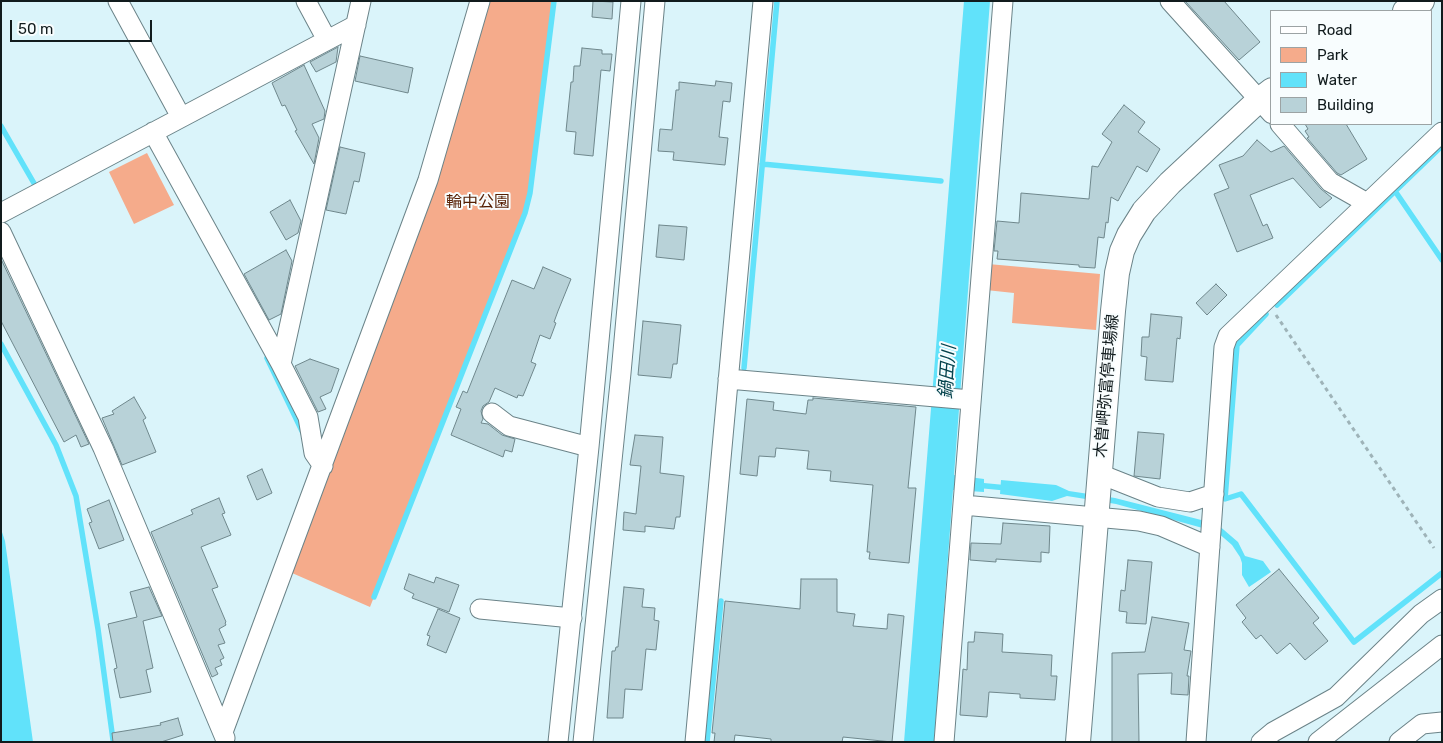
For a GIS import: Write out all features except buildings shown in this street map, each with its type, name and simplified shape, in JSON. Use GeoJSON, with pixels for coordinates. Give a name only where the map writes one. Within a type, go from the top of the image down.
{"type":"FeatureCollection","features":[{"type":"Feature","properties":{"kind":"main road"},"geometry":{"type":"LineString","coordinates":[[1405,10],[1422,1]]}},
{"type":"Feature","properties":{"kind":"main road","name":"木曽岬弥富停車場線"},"geometry":{"type":"LineString","coordinates":[[1078,742],[1117,273],[1122,251],[1129,234],[1144,211],[1170,183],[1268,102]]}},
{"type":"Feature","properties":{"kind":"street"},"geometry":{"type":"LineString","coordinates":[[118,1],[181,117]]}},
{"type":"Feature","properties":{"kind":"street"},"geometry":{"type":"LineString","coordinates":[[306,1],[327,40]]}},
{"type":"Feature","properties":{"kind":"street"},"geometry":{"type":"LineString","coordinates":[[281,364],[361,1]]}},
{"type":"Feature","properties":{"kind":"street"},"geometry":{"type":"LineString","coordinates":[[224,737],[428,180],[480,1]]}},
{"type":"Feature","properties":{"kind":"street"},"geometry":{"type":"LineString","coordinates":[[558,742],[589,447],[631,1]]}},
{"type":"Feature","properties":{"kind":"street"},"geometry":{"type":"LineString","coordinates":[[583,742],[621,373],[655,1]]}},
{"type":"Feature","properties":{"kind":"street"},"geometry":{"type":"LineString","coordinates":[[695,742],[763,1]]}},
{"type":"Feature","properties":{"kind":"street"},"geometry":{"type":"LineString","coordinates":[[944,742],[966,466],[968,400],[1003,1]]}},
{"type":"Feature","properties":{"kind":"street"},"geometry":{"type":"LineString","coordinates":[[1170,1],[1268,102]]}},
{"type":"Feature","properties":{"kind":"street"},"geometry":{"type":"LineString","coordinates":[[1,213],[356,25]]}},
{"type":"Feature","properties":{"kind":"street"},"geometry":{"type":"LineString","coordinates":[[1281,125],[1330,182],[1367,203]]}},
{"type":"Feature","properties":{"kind":"street"},"geometry":{"type":"LineString","coordinates":[[153,132],[281,364],[308,417],[314,453],[323,466]]}},
{"type":"Feature","properties":{"kind":"street"},"geometry":{"type":"LineString","coordinates":[[1196,742],[1224,347],[1228,336],[1442,132]]}},
{"type":"Feature","properties":{"kind":"street"},"geometry":{"type":"LineString","coordinates":[[1,232],[103,448],[224,737]]}},
{"type":"Feature","properties":{"kind":"street"},"geometry":{"type":"LineString","coordinates":[[728,379],[968,400]]}},
{"type":"Feature","properties":{"kind":"street"},"geometry":{"type":"LineString","coordinates":[[492,413],[509,426],[589,447]]}},
{"type":"Feature","properties":{"kind":"street"},"geometry":{"type":"LineString","coordinates":[[963,500],[1158,497],[1190,502],[1214,494]]}},
{"type":"Feature","properties":{"kind":"street"},"geometry":{"type":"LineString","coordinates":[[1098,497],[1139,521],[1210,541]]}},
{"type":"Feature","properties":{"kind":"street"},"geometry":{"type":"LineString","coordinates":[[1261,742],[1273,732],[1336,697],[1421,614],[1442,599]]}},
{"type":"Feature","properties":{"kind":"street"},"geometry":{"type":"LineString","coordinates":[[480,609],[572,618]]}},
{"type":"Feature","properties":{"kind":"street"},"geometry":{"type":"LineString","coordinates":[[1318,742],[1442,645]]}},
{"type":"Feature","properties":{"kind":"street"},"geometry":{"type":"LineString","coordinates":[[1399,742],[1422,724],[1442,722]]}},
{"type":"Feature","properties":{"kind":"path"},"geometry":{"type":"LineString","coordinates":[[1266,300],[1434,548]]}},
{"type":"Feature","properties":{"kind":"green space","name":"輪中公園"},"geometry":{"type":"Polygon","coordinates":[[[489,1],[554,1],[530,193],[525,213],[370,607],[292,573],[435,182],[489,1]]]}},
{"type":"Feature","properties":{"kind":"green space"},"geometry":{"type":"Polygon","coordinates":[[[147,153],[174,205],[134,224],[109,172],[147,153]]]}},
{"type":"Feature","properties":{"kind":"green space"},"geometry":{"type":"Polygon","coordinates":[[[988,264],[1100,274],[1096,330],[1012,323],[1014,293],[986,290],[988,264]]]}},
{"type":"Feature","properties":{"kind":"water","name":"鍋田川"},"geometry":{"type":"Polygon","coordinates":[[[964,1],[990,1],[954,475],[984,479],[984,492],[953,490],[934,742],[904,742],[964,1]]]}},
{"type":"Feature","properties":{"kind":"water"},"geometry":{"type":"Polygon","coordinates":[[[1001,480],[1056,485],[1069,491],[1115,498],[1217,524],[1238,542],[1245,556],[1263,561],[1271,572],[1249,587],[1242,575],[1240,557],[1232,545],[1217,532],[1116,504],[1067,496],[1052,501],[1000,494],[1001,480]]]}},
{"type":"Feature","properties":{"kind":"water"},"geometry":{"type":"Polygon","coordinates":[[[1,529],[5,541],[33,742],[1,742],[1,529]]]}},
{"type":"Feature","properties":{"kind":"waterway"},"geometry":{"type":"LineString","coordinates":[[374,597],[525,213],[530,193],[554,1]]}},
{"type":"Feature","properties":{"kind":"waterway"},"geometry":{"type":"LineString","coordinates":[[744,368],[777,1]]}},
{"type":"Feature","properties":{"kind":"waterway"},"geometry":{"type":"LineString","coordinates":[[1,126],[35,185]]}},
{"type":"Feature","properties":{"kind":"waterway"},"geometry":{"type":"LineString","coordinates":[[1277,305],[1442,146]]}},
{"type":"Feature","properties":{"kind":"waterway"},"geometry":{"type":"LineString","coordinates":[[762,164],[941,181]]}},
{"type":"Feature","properties":{"kind":"waterway"},"geometry":{"type":"LineString","coordinates":[[1395,191],[1442,260]]}},
{"type":"Feature","properties":{"kind":"waterway"},"geometry":{"type":"LineString","coordinates":[[1266,314],[1237,345],[1225,499],[1241,494],[1354,642],[1442,573]]}},
{"type":"Feature","properties":{"kind":"waterway"},"geometry":{"type":"LineString","coordinates":[[1,344],[56,445],[76,496],[98,629],[113,740]]}},
{"type":"Feature","properties":{"kind":"waterway"},"geometry":{"type":"LineString","coordinates":[[267,358],[303,433]]}},
{"type":"Feature","properties":{"kind":"waterway"},"geometry":{"type":"LineString","coordinates":[[976,485],[1007,488]]}},
{"type":"Feature","properties":{"kind":"waterway"},"geometry":{"type":"LineString","coordinates":[[707,742],[721,601]]}}]}
